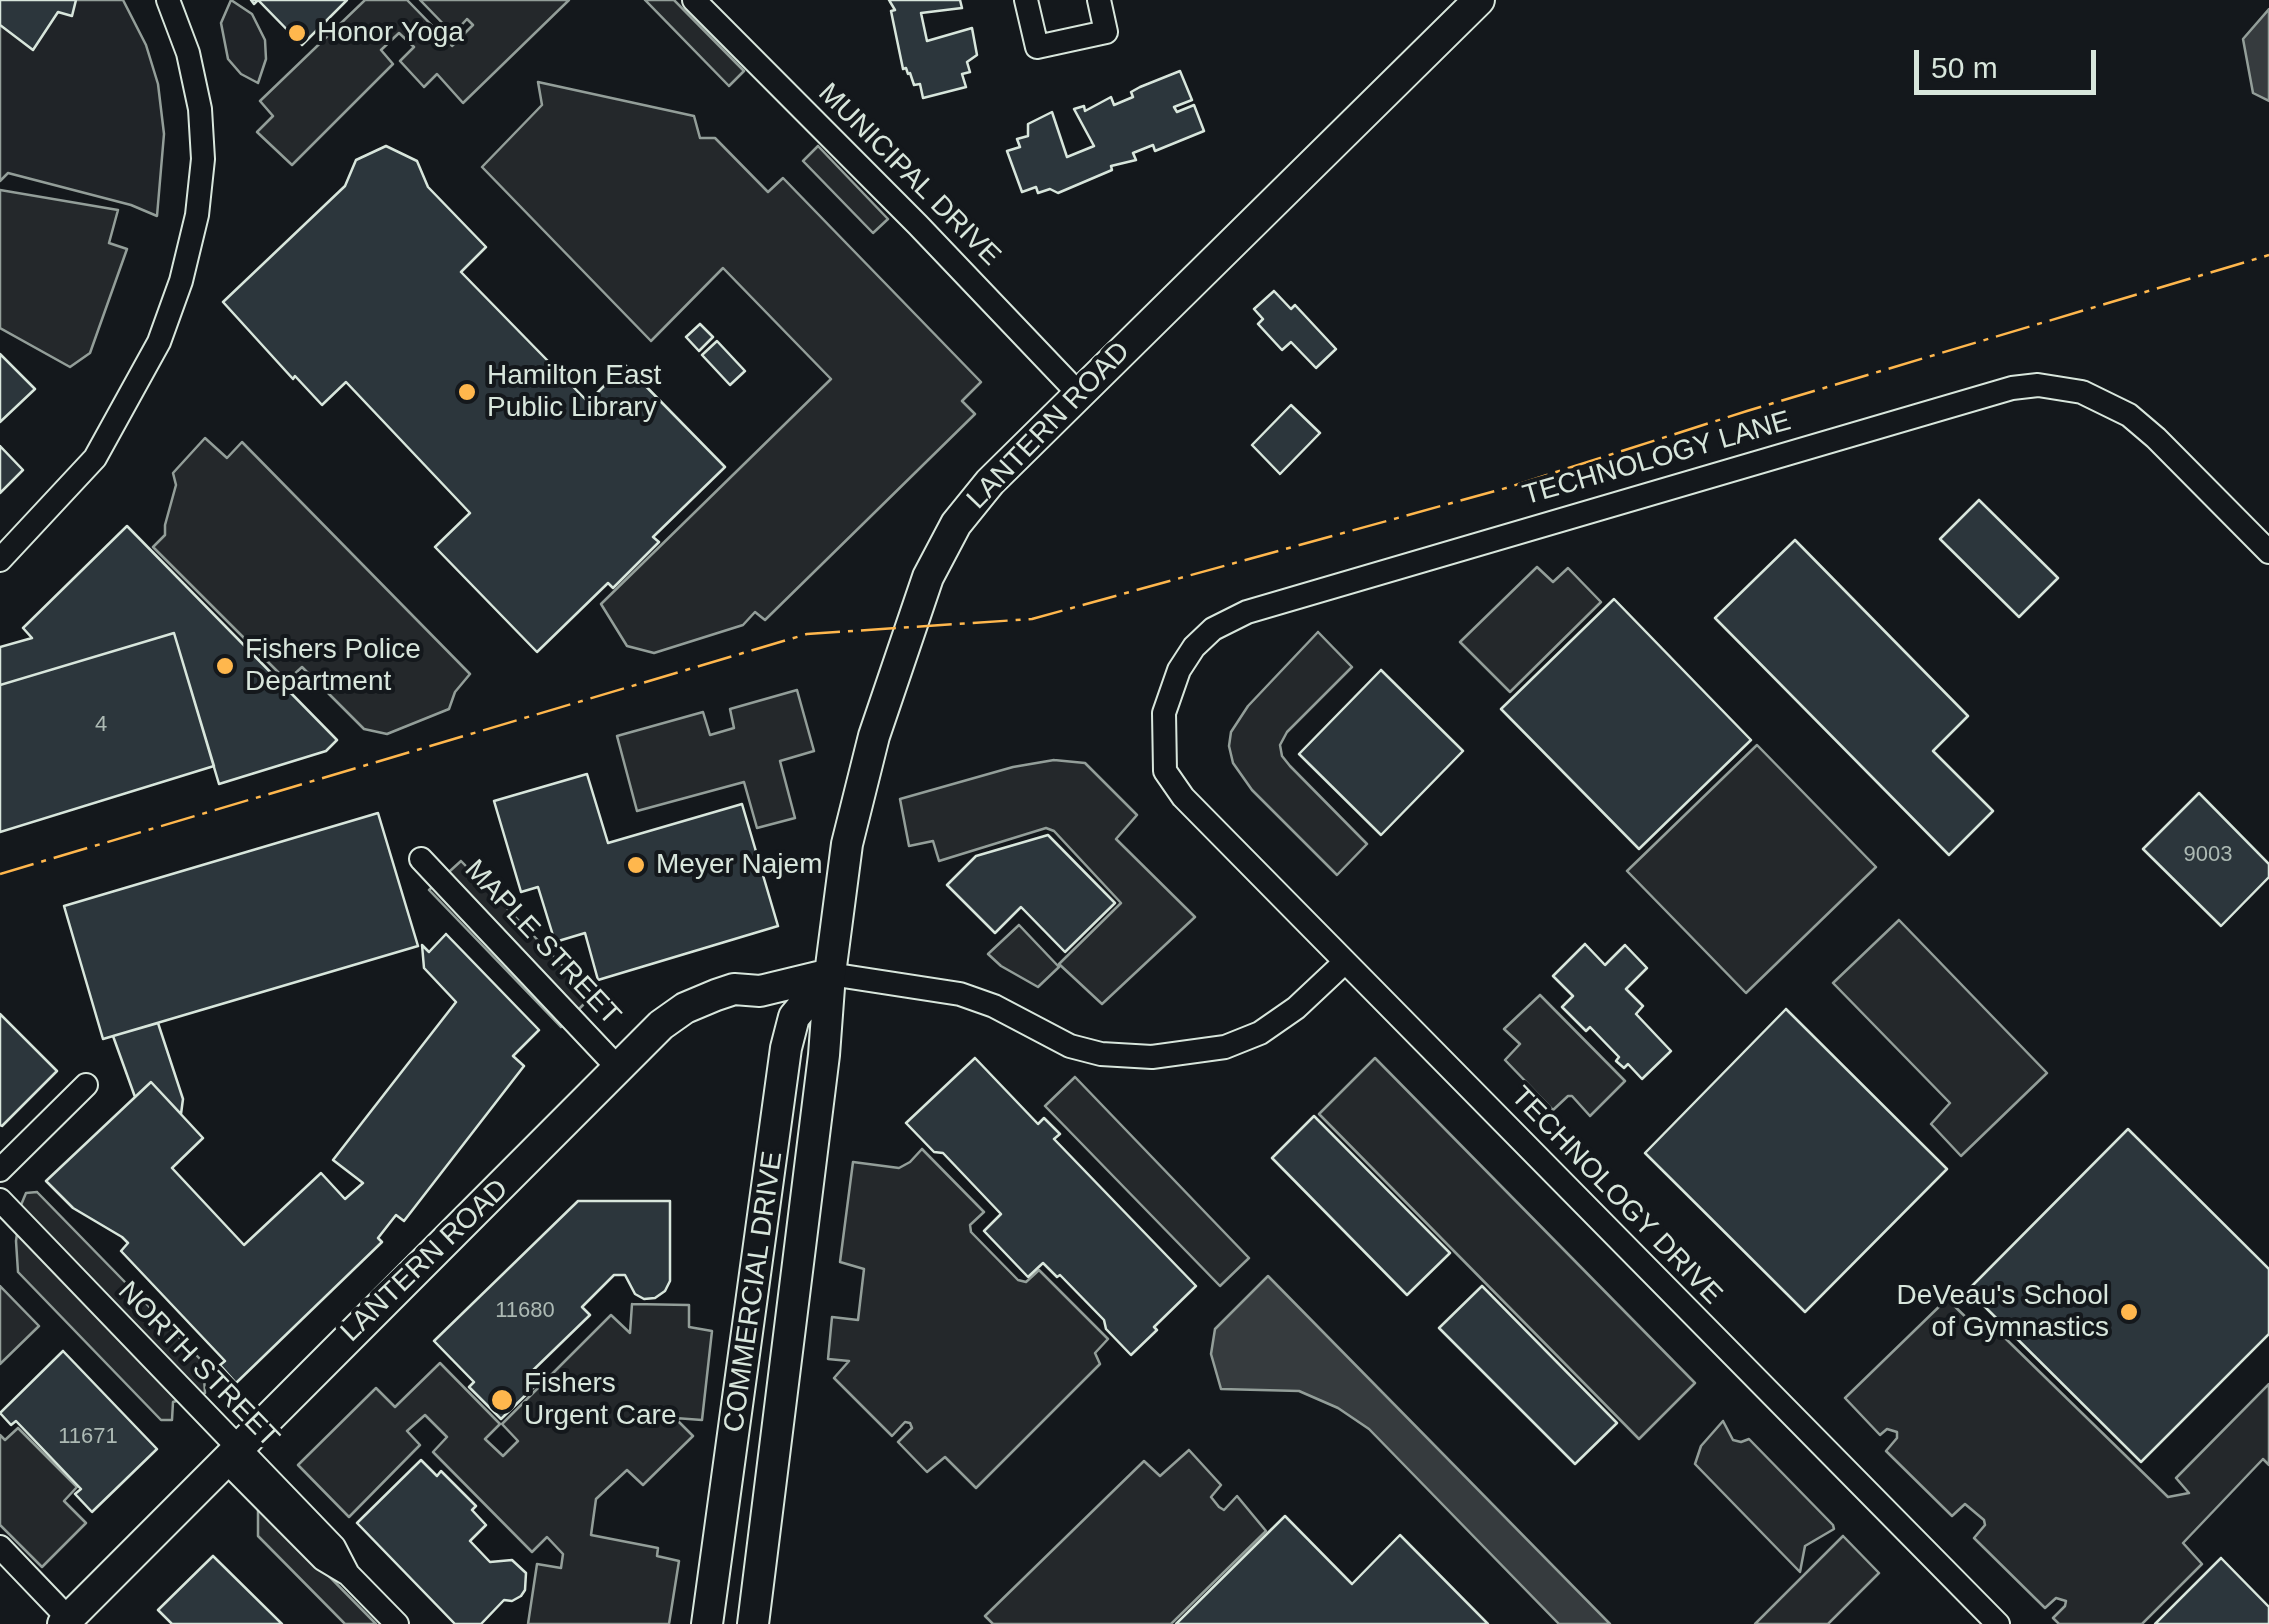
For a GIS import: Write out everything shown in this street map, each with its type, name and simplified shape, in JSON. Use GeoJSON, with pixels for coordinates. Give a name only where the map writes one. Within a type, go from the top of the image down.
{"type":"FeatureCollection","features":[{"type":"Feature","properties":{"kind":"street"},"geometry":{"type":"LineString","coordinates":[[0,560],[95,458],[159,342],[181,281],[197,214],[203,159],[200,110],[188,53],[168,0]]}},
{"type":"Feature","properties":{"kind":"street","name":"MUNICIPAL DRIVE"},"geometry":{"type":"LineString","coordinates":[[694,0],[1079,394]]}},
{"type":"Feature","properties":{"kind":"street"},"geometry":{"type":"LineString","coordinates":[[1026,0],[1037,47],[1106,32],[1099,0]]}},
{"type":"Feature","properties":{"kind":"street","name":"LANTERN ROAD"},"geometry":{"type":"LineString","coordinates":[[824,1055],[830,974],[853,812],[928,577],[956,524],[1079,394],[1479,0]]}},
{"type":"Feature","properties":{"kind":"street","name":"TECHNOLOGY LANE"},"geometry":{"type":"LineString","coordinates":[[1194,808],[1165,771],[1164,713],[1186,658],[1213,628],[1266,606],[2000,390],[2050,386],[2082,392],[2114,406],[2156,438],[2269,552]]}},
{"type":"Feature","properties":{"kind":"street","name":"TECHNOLOGY DRIVE"},"geometry":{"type":"LineString","coordinates":[[1194,808],[1998,1624]]}},
{"type":"Feature","properties":{"kind":"street","name":"MAPLE STREET"},"geometry":{"type":"LineString","coordinates":[[421,859],[619,1069]]}},
{"type":"Feature","properties":{"kind":"street"},"geometry":{"type":"LineString","coordinates":[[830,974],[973,997],[1070,1046],[1101,1054],[1152,1057],[1225,1046],[1260,1033],[1312,994],[1346,962]]}},
{"type":"Feature","properties":{"kind":"street","name":"LANTERN ROAD"},"geometry":{"type":"LineString","coordinates":[[66,1621],[669,1019],[705,998],[734,990],[760,991],[830,974]]}},
{"type":"Feature","properties":{"kind":"street","name":"COMMERCIAL DRIVE"},"geometry":{"type":"LineString","coordinates":[[708,1624],[786,1048],[794,1017],[830,974]]}},
{"type":"Feature","properties":{"kind":"street","name":"COMMERCIAL DRIVE"},"geometry":{"type":"LineString","coordinates":[[753,1624],[824,1055]]}},
{"type":"Feature","properties":{"kind":"street"},"geometry":{"type":"LineString","coordinates":[[0,1170],[86,1086]]}},
{"type":"Feature","properties":{"kind":"street","name":"NORTH STREET"},"geometry":{"type":"LineString","coordinates":[[0,1200],[231,1454],[334,1547],[348,1574],[397,1624]]}},
{"type":"Feature","properties":{"kind":"street"},"geometry":{"type":"LineString","coordinates":[[0,1548],[66,1621]]}},
{"type":"Feature","properties":{"kind":"shaded area"},"geometry":{"type":"Polygon","coordinates":[[[0,0],[123,0],[146,45],[158,84],[164,134],[157,216],[131,205],[8,173],[0,181],[0,0]]]}},
{"type":"Feature","properties":{"kind":"shaded area"},"geometry":{"type":"Polygon","coordinates":[[[231,0],[252,14],[265,40],[266,59],[258,83],[241,74],[228,59],[221,23],[231,0]]]}},
{"type":"Feature","properties":{"kind":"shaded area"},"geometry":{"type":"Polygon","coordinates":[[[365,0],[407,0],[452,46],[473,25],[467,19],[453,34],[420,0],[569,0],[463,103],[437,74],[424,87],[400,61],[414,47],[399,33],[381,50],[393,64],[292,165],[257,132],[273,116],[260,101],[365,0]]]}},
{"type":"Feature","properties":{"kind":"shaded area"},"geometry":{"type":"Polygon","coordinates":[[[645,0],[674,0],[744,71],[729,86],[645,0]]]}},
{"type":"Feature","properties":{"kind":"shaded area"},"geometry":{"type":"Polygon","coordinates":[[[2269,9],[2269,101],[2253,93],[2243,39],[2269,9]]]}},
{"type":"Feature","properties":{"kind":"shaded area"},"geometry":{"type":"Polygon","coordinates":[[[538,82],[694,116],[700,138],[715,138],[768,192],[783,178],[981,382],[962,401],[975,414],[765,620],[755,612],[743,625],[654,653],[627,646],[601,604],[831,379],[723,268],[651,341],[482,167],[542,105],[538,82]]]}},
{"type":"Feature","properties":{"kind":"shaded area"},"geometry":{"type":"Polygon","coordinates":[[[818,146],[888,219],[873,233],[803,161],[818,146]]]}},
{"type":"Feature","properties":{"kind":"shaded area"},"geometry":{"type":"Polygon","coordinates":[[[0,190],[118,210],[109,243],[127,249],[90,353],[70,367],[0,328],[0,190]]]}},
{"type":"Feature","properties":{"kind":"shaded area"},"geometry":{"type":"Polygon","coordinates":[[[205,438],[227,458],[242,442],[470,674],[455,692],[449,709],[387,734],[364,729],[302,667],[287,681],[153,547],[165,535],[176,485],[173,473],[205,438]]]}},
{"type":"Feature","properties":{"kind":"shaded area"},"geometry":{"type":"Polygon","coordinates":[[[1537,567],[1553,582],[1568,568],[1601,602],[1510,692],[1460,642],[1537,567]]]}},
{"type":"Feature","properties":{"kind":"shaded area"},"geometry":{"type":"Polygon","coordinates":[[[1318,632],[1352,667],[1287,732],[1280,745],[1290,766],[1367,844],[1337,875],[1252,790],[1233,763],[1229,746],[1231,732],[1248,706],[1318,632]]]}},
{"type":"Feature","properties":{"kind":"shaded area"},"geometry":{"type":"Polygon","coordinates":[[[797,690],[814,751],[780,761],[795,818],[757,828],[744,782],[637,811],[617,736],[703,712],[710,735],[734,728],[730,709],[797,690]]]}},
{"type":"Feature","properties":{"kind":"shaded area"},"geometry":{"type":"Polygon","coordinates":[[[1757,745],[1876,867],[1746,993],[1627,871],[1757,745]]]}},
{"type":"Feature","properties":{"kind":"shaded area"},"geometry":{"type":"Polygon","coordinates":[[[1054,760],[1085,763],[1137,815],[1116,839],[1195,917],[1102,1004],[1059,964],[1121,903],[1054,831],[1046,828],[939,861],[933,841],[909,846],[900,799],[1013,767],[1054,760]]]}},
{"type":"Feature","properties":{"kind":"shaded area"},"geometry":{"type":"Polygon","coordinates":[[[461,861],[592,996],[561,1027],[429,890],[461,861]]]}},
{"type":"Feature","properties":{"kind":"shaded area"},"geometry":{"type":"Polygon","coordinates":[[[1899,920],[2047,1073],[1961,1156],[1931,1124],[1950,1103],[1833,983],[1899,920]]]}},
{"type":"Feature","properties":{"kind":"shaded area"},"geometry":{"type":"Polygon","coordinates":[[[1019,925],[1059,967],[1038,987],[988,954],[1019,925]]]}},
{"type":"Feature","properties":{"kind":"shaded area"},"geometry":{"type":"Polygon","coordinates":[[[1540,995],[1625,1081],[1590,1116],[1572,1096],[1553,1110],[1505,1060],[1520,1044],[1504,1029],[1540,995]]]}},
{"type":"Feature","properties":{"kind":"shaded area"},"geometry":{"type":"Polygon","coordinates":[[[1375,1058],[1695,1383],[1639,1439],[1319,1114],[1375,1058]]]}},
{"type":"Feature","properties":{"kind":"shaded area"},"geometry":{"type":"Polygon","coordinates":[[[1075,1077],[1249,1258],[1220,1286],[1045,1106],[1075,1077]]]}},
{"type":"Feature","properties":{"kind":"shaded area"},"geometry":{"type":"Polygon","coordinates":[[[922,1149],[984,1212],[970,1225],[971,1232],[1018,1280],[1026,1282],[1039,1270],[1108,1339],[1095,1353],[1100,1364],[976,1488],[945,1457],[927,1472],[898,1442],[912,1428],[910,1423],[905,1422],[892,1436],[834,1378],[849,1361],[828,1359],[832,1317],[858,1320],[864,1269],[840,1262],[853,1162],[899,1168],[922,1149]]]}},
{"type":"Feature","properties":{"kind":"shaded area"},"geometry":{"type":"Polygon","coordinates":[[[37,1192],[203,1362],[205,1393],[173,1402],[172,1420],[161,1420],[18,1272],[16,1241],[21,1205],[26,1193],[37,1192]]]}},
{"type":"Feature","properties":{"kind":"shaded area"},"geometry":{"type":"Polygon","coordinates":[[[1268,1276],[1610,1624],[1559,1624],[1369,1429],[1338,1408],[1299,1391],[1221,1389],[1211,1354],[1215,1329],[1268,1276]]]}},
{"type":"Feature","properties":{"kind":"shaded area"},"geometry":{"type":"Polygon","coordinates":[[[0,1286],[39,1326],[0,1364],[0,1286]]]}},
{"type":"Feature","properties":{"kind":"shaded area"},"geometry":{"type":"Polygon","coordinates":[[[1947,1299],[1974,1325],[2006,1339],[2168,1497],[2189,1493],[2176,1478],[2269,1384],[2269,1465],[2263,1459],[2183,1543],[2202,1564],[2142,1624],[2059,1624],[2053,1618],[2066,1601],[2056,1598],[2045,1608],[1974,1538],[1985,1525],[1984,1520],[1965,1504],[1952,1516],[1886,1451],[1897,1438],[1897,1432],[1887,1429],[1880,1435],[1845,1398],[1947,1299]]]}},
{"type":"Feature","properties":{"kind":"shaded area"},"geometry":{"type":"Polygon","coordinates":[[[632,1304],[689,1305],[689,1327],[712,1331],[702,1420],[675,1418],[693,1436],[643,1485],[627,1470],[596,1499],[591,1535],[658,1548],[657,1556],[679,1561],[669,1624],[528,1624],[537,1564],[561,1568],[563,1554],[547,1537],[532,1552],[433,1452],[447,1437],[425,1415],[407,1431],[420,1445],[349,1517],[298,1465],[376,1388],[395,1407],[440,1363],[500,1424],[485,1439],[503,1456],[518,1441],[502,1424],[611,1315],[630,1333],[632,1304]]]}},
{"type":"Feature","properties":{"kind":"shaded area"},"geometry":{"type":"Polygon","coordinates":[[[1723,1421],[1733,1440],[1749,1439],[1833,1525],[1834,1529],[1805,1546],[1800,1572],[1695,1464],[1701,1446],[1723,1421]]]}},
{"type":"Feature","properties":{"kind":"shaded area"},"geometry":{"type":"Polygon","coordinates":[[[18,1428],[77,1487],[64,1501],[86,1523],[42,1567],[0,1525],[0,1435],[5,1440],[18,1428]]]}},
{"type":"Feature","properties":{"kind":"shaded area"},"geometry":{"type":"Polygon","coordinates":[[[1189,1450],[1221,1485],[1211,1497],[1219,1507],[1224,1510],[1237,1496],[1266,1531],[1171,1624],[993,1624],[985,1616],[1144,1461],[1160,1476],[1189,1450]]]}},
{"type":"Feature","properties":{"kind":"shaded area"},"geometry":{"type":"Polygon","coordinates":[[[258,1504],[376,1624],[345,1624],[258,1536],[258,1504]]]}},
{"type":"Feature","properties":{"kind":"shaded area"},"geometry":{"type":"Polygon","coordinates":[[[1843,1536],[1879,1573],[1828,1624],[1755,1624],[1843,1536]]]}},
{"type":"Feature","properties":{"kind":"building"},"geometry":{"type":"Polygon","coordinates":[[[0,0],[76,0],[72,16],[58,12],[33,50],[0,25],[0,0]]]}},
{"type":"Feature","properties":{"kind":"building"},"geometry":{"type":"Polygon","coordinates":[[[258,0],[347,0],[302,45],[258,0]]]}},
{"type":"Feature","properties":{"kind":"building"},"geometry":{"type":"Polygon","coordinates":[[[889,0],[960,0],[962,8],[921,13],[927,41],[972,28],[977,55],[967,62],[970,72],[962,74],[966,87],[923,98],[920,84],[914,85],[910,73],[903,69],[891,11],[895,10],[889,0]]]}},
{"type":"Feature","properties":{"kind":"building"},"geometry":{"type":"Polygon","coordinates":[[[1180,71],[1192,100],[1174,107],[1177,112],[1194,105],[1204,131],[1155,151],[1153,145],[1133,153],[1136,160],[1111,166],[1112,170],[1058,193],[1050,189],[1038,193],[1036,187],[1022,192],[1007,151],[1020,147],[1017,139],[1028,136],[1028,124],[1052,112],[1067,157],[1094,146],[1074,109],[1084,106],[1085,111],[1111,97],[1114,105],[1133,97],[1131,92],[1140,87],[1180,71]]]}},
{"type":"Feature","properties":{"kind":"building","name":"Hamilton East Public Library"},"geometry":{"type":"Polygon","coordinates":[[[386,146],[417,161],[428,187],[486,247],[461,272],[588,402],[625,365],[725,467],[653,537],[659,542],[613,588],[608,583],[537,652],[435,547],[470,513],[346,382],[322,405],[223,302],[345,186],[356,160],[386,146]]]}},
{"type":"Feature","properties":{"kind":"building"},"geometry":{"type":"Polygon","coordinates":[[[1274,291],[1291,309],[1295,305],[1336,349],[1316,368],[1291,342],[1282,350],[1258,324],[1263,319],[1254,309],[1274,291]]]}},
{"type":"Feature","properties":{"kind":"building"},"geometry":{"type":"Polygon","coordinates":[[[700,324],[713,337],[699,351],[686,337],[700,324]]]}},
{"type":"Feature","properties":{"kind":"building"},"geometry":{"type":"Polygon","coordinates":[[[717,341],[745,371],[730,385],[702,355],[717,341]]]}},
{"type":"Feature","properties":{"kind":"building"},"geometry":{"type":"Polygon","coordinates":[[[0,354],[35,389],[0,422],[0,354]]]}},
{"type":"Feature","properties":{"kind":"building"},"geometry":{"type":"Polygon","coordinates":[[[1291,405],[1320,433],[1280,474],[1252,445],[1291,405]]]}},
{"type":"Feature","properties":{"kind":"building"},"geometry":{"type":"Polygon","coordinates":[[[0,446],[23,470],[0,493],[0,446]]]}},
{"type":"Feature","properties":{"kind":"building"},"geometry":{"type":"Polygon","coordinates":[[[1979,500],[2058,578],[2019,617],[1940,539],[1979,500]]]}},
{"type":"Feature","properties":{"kind":"building","name":"Fishers Police Department"},"geometry":{"type":"Polygon","coordinates":[[[127,526],[337,740],[326,751],[219,784],[174,633],[0,685],[0,647],[32,638],[23,628],[127,526]]]}},
{"type":"Feature","properties":{"kind":"building"},"geometry":{"type":"Polygon","coordinates":[[[1795,540],[1968,716],[1933,751],[1993,811],[1949,855],[1715,618],[1795,540]]]}},
{"type":"Feature","properties":{"kind":"building"},"geometry":{"type":"Polygon","coordinates":[[[1614,599],[1751,740],[1639,849],[1501,709],[1614,599]]]}},
{"type":"Feature","properties":{"kind":"building"},"geometry":{"type":"Polygon","coordinates":[[[174,633],[214,766],[0,832],[0,685],[174,633]]]}},
{"type":"Feature","properties":{"kind":"building"},"geometry":{"type":"Polygon","coordinates":[[[1381,670],[1463,751],[1381,835],[1299,754],[1381,670]]]}},
{"type":"Feature","properties":{"kind":"building","name":"Meyer Najem"},"geometry":{"type":"Polygon","coordinates":[[[587,774],[608,843],[742,804],[778,926],[598,980],[585,933],[555,942],[538,887],[521,892],[494,801],[587,774]]]}},
{"type":"Feature","properties":{"kind":"building"},"geometry":{"type":"Polygon","coordinates":[[[2199,793],[2269,864],[2269,877],[2221,926],[2143,849],[2199,793]]]}},
{"type":"Feature","properties":{"kind":"building"},"geometry":{"type":"Polygon","coordinates":[[[378,813],[418,946],[103,1039],[64,906],[378,813]]]}},
{"type":"Feature","properties":{"kind":"building"},"geometry":{"type":"Polygon","coordinates":[[[1048,835],[1115,903],[1065,952],[1021,907],[995,933],[947,885],[976,856],[1048,835]]]}},
{"type":"Feature","properties":{"kind":"building"},"geometry":{"type":"Polygon","coordinates":[[[446,934],[539,1030],[513,1056],[524,1066],[404,1221],[396,1215],[378,1238],[382,1242],[236,1383],[220,1365],[225,1361],[121,1251],[128,1243],[73,1208],[46,1181],[151,1082],[203,1138],[172,1168],[244,1245],[321,1173],[345,1199],[363,1183],[333,1160],[456,1002],[424,968],[422,945],[429,952],[446,934]]]}},
{"type":"Feature","properties":{"kind":"building"},"geometry":{"type":"Polygon","coordinates":[[[1585,944],[1605,965],[1625,945],[1647,968],[1626,989],[1643,1006],[1636,1014],[1671,1051],[1642,1079],[1628,1064],[1624,1068],[1616,1061],[1619,1057],[1590,1027],[1586,1031],[1562,1007],[1573,996],[1553,976],[1585,944]]]}},
{"type":"Feature","properties":{"kind":"building"},"geometry":{"type":"Polygon","coordinates":[[[1786,1009],[1947,1169],[1805,1312],[1645,1153],[1786,1009]]]}},
{"type":"Feature","properties":{"kind":"building"},"geometry":{"type":"Polygon","coordinates":[[[0,1014],[57,1071],[2,1126],[0,1125],[0,1014]]]}},
{"type":"Feature","properties":{"kind":"building"},"geometry":{"type":"Polygon","coordinates":[[[158,1023],[183,1099],[181,1114],[151,1082],[135,1097],[113,1036],[158,1023]]]}},
{"type":"Feature","properties":{"kind":"building"},"geometry":{"type":"Polygon","coordinates":[[[975,1058],[1038,1124],[1044,1118],[1060,1134],[1054,1139],[1196,1286],[1131,1355],[1106,1329],[1104,1320],[1060,1275],[1057,1277],[1043,1263],[1028,1277],[984,1231],[1001,1214],[943,1153],[934,1152],[906,1123],[975,1058]]]}},
{"type":"Feature","properties":{"kind":"building"},"geometry":{"type":"Polygon","coordinates":[[[1314,1116],[1450,1253],[1407,1295],[1272,1158],[1314,1116]]]}},
{"type":"Feature","properties":{"kind":"building","name":"DeVeau's School of Gymnastics"},"geometry":{"type":"Polygon","coordinates":[[[2128,1129],[2269,1269],[2269,1334],[2141,1462],[1968,1290],[2128,1129]]]}},
{"type":"Feature","properties":{"kind":"building"},"geometry":{"type":"Polygon","coordinates":[[[578,1201],[670,1201],[670,1281],[655,1298],[644,1299],[635,1294],[625,1275],[614,1275],[582,1307],[590,1315],[525,1378],[534,1387],[501,1419],[469,1387],[474,1382],[434,1341],[578,1201]]]}},
{"type":"Feature","properties":{"kind":"building"},"geometry":{"type":"Polygon","coordinates":[[[1482,1286],[1617,1423],[1575,1464],[1439,1328],[1482,1286]]]}},
{"type":"Feature","properties":{"kind":"building"},"geometry":{"type":"Polygon","coordinates":[[[63,1351],[157,1449],[92,1512],[75,1494],[81,1489],[16,1421],[11,1425],[0,1413],[63,1351]]]}},
{"type":"Feature","properties":{"kind":"building"},"geometry":{"type":"Polygon","coordinates":[[[421,1460],[437,1476],[441,1471],[476,1506],[472,1510],[486,1525],[470,1541],[490,1562],[512,1560],[526,1573],[521,1596],[504,1600],[481,1624],[455,1624],[357,1523],[421,1460]]]}},
{"type":"Feature","properties":{"kind":"building"},"geometry":{"type":"Polygon","coordinates":[[[1285,1516],[1352,1584],[1400,1535],[1488,1624],[1176,1624],[1285,1516]]]}},
{"type":"Feature","properties":{"kind":"building"},"geometry":{"type":"Polygon","coordinates":[[[213,1556],[282,1624],[172,1624],[158,1610],[213,1556]]]}},
{"type":"Feature","properties":{"kind":"building"},"geometry":{"type":"Polygon","coordinates":[[[2221,1558],[2269,1607],[2269,1624],[2155,1624],[2221,1558]]]}},
{"type":"Feature","properties":{"kind":"power"},"geometry":{"type":"LineString","coordinates":[[0,874],[807,634],[1032,619],[1506,488],[1747,411],[2269,255]]}},
{"type":"Feature","properties":{"kind":"place","name":"Honor Yoga"},"geometry":{"type":"Point","coordinates":[297,33]}},
{"type":"Feature","properties":{"kind":"place","name":"Hamilton East Public Library"},"geometry":{"type":"Point","coordinates":[467,392]}},
{"type":"Feature","properties":{"kind":"place","name":"Fishers Police Department"},"geometry":{"type":"Point","coordinates":[225,666]}},
{"type":"Feature","properties":{"kind":"place","name":"Meyer Najem"},"geometry":{"type":"Point","coordinates":[636,865]}},
{"type":"Feature","properties":{"kind":"place","name":"DeVeau's School of Gymnastics"},"geometry":{"type":"Point","coordinates":[2129,1312]}},
{"type":"Feature","properties":{"kind":"place","name":"Fishers Urgent Care"},"geometry":{"type":"Point","coordinates":[502,1400]}}]}
